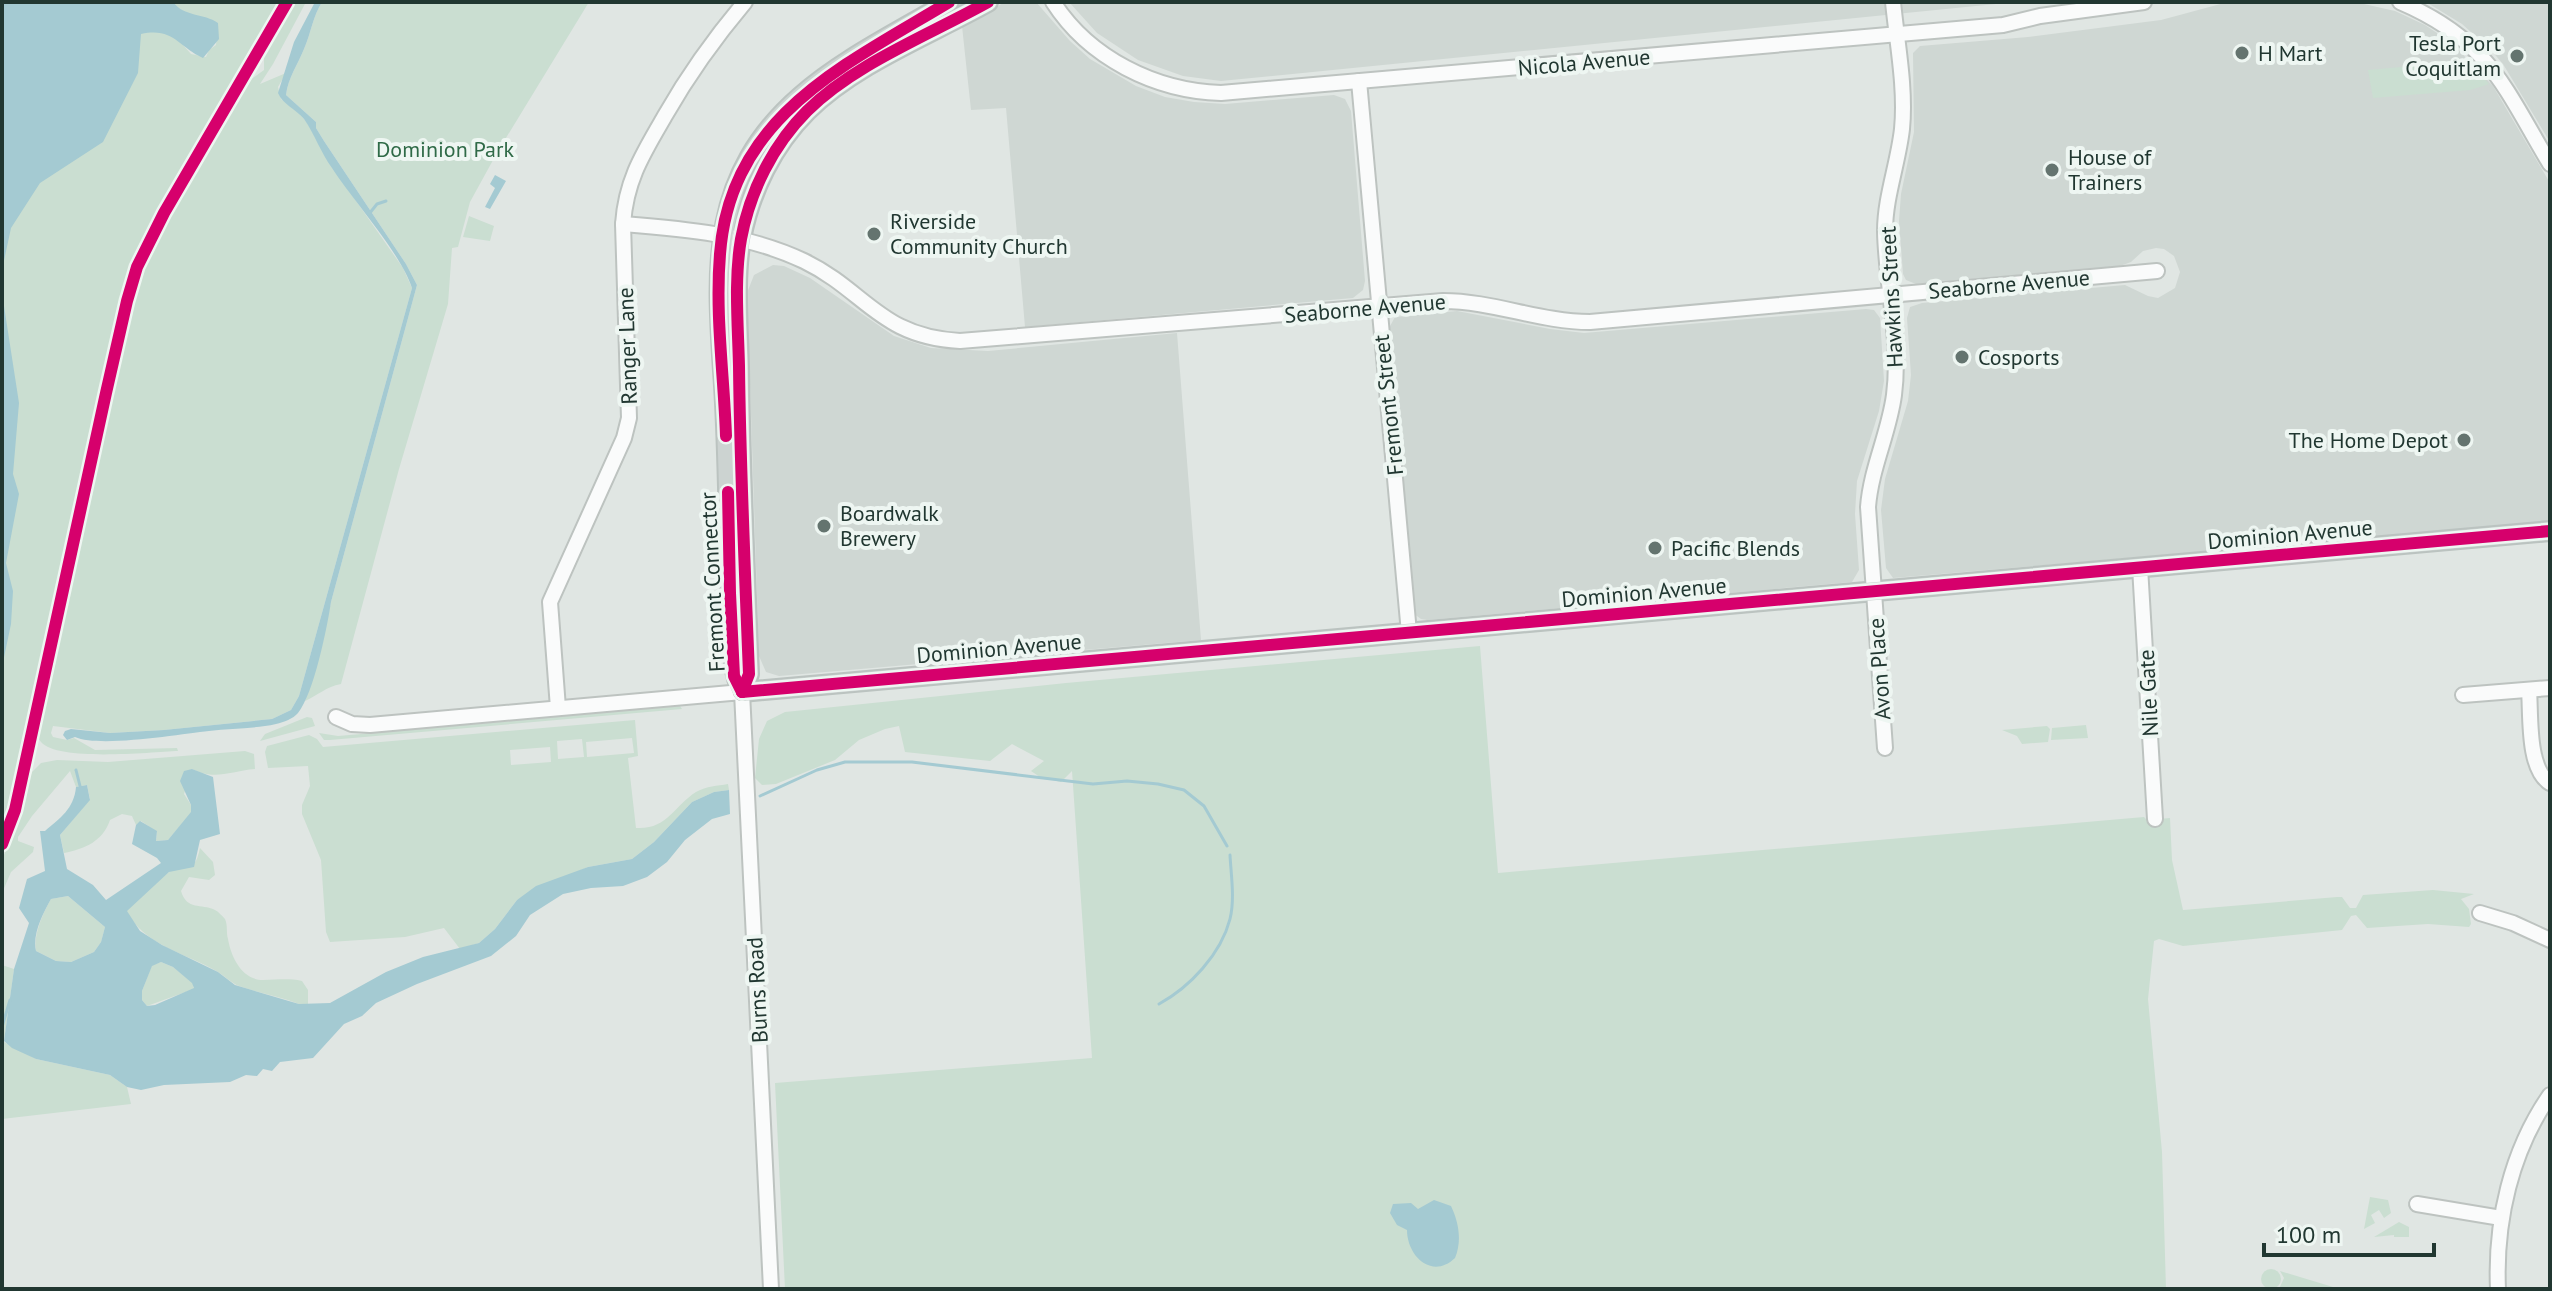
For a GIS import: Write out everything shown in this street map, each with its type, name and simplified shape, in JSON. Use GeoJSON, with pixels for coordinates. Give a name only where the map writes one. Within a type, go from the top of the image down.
{"type":"FeatureCollection","features":[{"type":"Feature","properties":{"kind":"main road","name":"Fremont Connector"},"geometry":{"type":"LineString","coordinates":[[742,692],[734,676],[719,289],[722,235],[731,200],[742,171],[766,133],[787,109],[822,80],[949,2]]}},
{"type":"Feature","properties":{"kind":"main road","name":"Fremont Connector"},"geometry":{"type":"LineString","coordinates":[[742,692],[749,674],[738,266],[750,205],[768,163],[804,114],[826,93],[988,2]]}},
{"type":"Feature","properties":{"kind":"main road","name":"Dominion Avenue"},"geometry":{"type":"LineString","coordinates":[[742,692],[2550,531]]}},
{"type":"Feature","properties":{"kind":"street","name":"Ranger Lane"},"geometry":{"type":"LineString","coordinates":[[558,708],[550,602],[624,438],[629,418],[623,224],[626,196],[636,166],[695,65],[745,2]]}},
{"type":"Feature","properties":{"kind":"street","name":"Nicola Avenue"},"geometry":{"type":"LineString","coordinates":[[1053,2],[1080,34],[1105,54],[1145,77],[1175,87],[1221,93],[2003,25],[2040,16],[2144,2]]}},
{"type":"Feature","properties":{"kind":"street","name":"Hawkins Street"},"geometry":{"type":"LineString","coordinates":[[1874,591],[1869,492],[1894,398],[1897,364],[1885,230],[1902,131],[1903,105],[1893,2]]}},
{"type":"Feature","properties":{"kind":"street"},"geometry":{"type":"LineString","coordinates":[[2400,2],[2447,25],[2484,58],[2504,83],[2550,164]]}},
{"type":"Feature","properties":{"kind":"street","name":"Fremont Street"},"geometry":{"type":"LineString","coordinates":[[1359,81],[1409,633]]}},
{"type":"Feature","properties":{"kind":"street","name":"Seaborne Avenue"},"geometry":{"type":"LineString","coordinates":[[623,224],[722,235],[784,253],[814,267],[878,315],[907,331],[949,341],[1006,339],[1460,301],[1563,321],[1590,322],[2157,271]]}},
{"type":"Feature","properties":{"kind":"street","name":"Nile Gate"},"geometry":{"type":"LineString","coordinates":[[2140,567],[2155,819]]}},
{"type":"Feature","properties":{"kind":"street","name":"Avon Place"},"geometry":{"type":"LineString","coordinates":[[1874,591],[1885,748]]}},
{"type":"Feature","properties":{"kind":"street"},"geometry":{"type":"LineString","coordinates":[[2463,695],[2550,688]]}},
{"type":"Feature","properties":{"kind":"street"},"geometry":{"type":"LineString","coordinates":[[2529,690],[2536,768],[2541,777],[2550,783]]}},
{"type":"Feature","properties":{"kind":"street","name":"Dominion Avenue"},"geometry":{"type":"LineString","coordinates":[[336,717],[352,724],[370,725],[742,692]]}},
{"type":"Feature","properties":{"kind":"street","name":"Burns Road"},"geometry":{"type":"LineString","coordinates":[[742,692],[771,1289]]}},
{"type":"Feature","properties":{"kind":"street"},"geometry":{"type":"LineString","coordinates":[[2480,913],[2513,923],[2550,940]]}},
{"type":"Feature","properties":{"kind":"street"},"geometry":{"type":"LineString","coordinates":[[2498,1289],[2501,1218],[2518,1156],[2550,1095]]}},
{"type":"Feature","properties":{"kind":"street"},"geometry":{"type":"LineString","coordinates":[[2417,1204],[2501,1218]]}},
{"type":"Feature","properties":{"kind":"shaded area"},"geometry":{"type":"Polygon","coordinates":[[[1005,2],[1036,2],[1090,59],[1136,86],[1165,97],[1225,104],[1334,95],[1345,99],[1351,111],[1365,281],[1363,290],[1353,298],[1025,327],[1006,108],[971,110],[962,26],[1005,2]]]}},
{"type":"Feature","properties":{"kind":"shaded area"},"geometry":{"type":"Polygon","coordinates":[[[1069,2],[2016,2],[1221,81],[1183,76],[1138,60],[1097,33],[1069,2]]]}},
{"type":"Feature","properties":{"kind":"shaded area"},"geometry":{"type":"Polygon","coordinates":[[[2228,2],[2355,2],[2395,11],[2425,25],[2452,43],[2493,86],[2550,183],[2550,522],[1893,578],[1886,568],[1881,510],[1885,479],[1908,401],[1911,375],[1907,318],[1910,307],[1922,303],[2125,285],[2158,298],[2175,288],[2180,272],[2174,256],[2156,248],[2143,251],[2131,262],[2120,266],[1916,284],[1906,280],[1899,221],[1901,194],[1914,132],[1913,53],[1920,46],[2028,37],[2161,20],[2228,2]]]}},
{"type":"Feature","properties":{"kind":"shaded area","name":"Tesla Port Coquitlam"},"geometry":{"type":"Polygon","coordinates":[[[2426,2],[2550,2],[2550,142],[2503,64],[2490,49],[2462,24],[2426,2]]]}},
{"type":"Feature","properties":{"kind":"shaded area"},"geometry":{"type":"Polygon","coordinates":[[[773,265],[784,266],[810,278],[894,336],[931,348],[988,351],[1177,333],[1201,640],[779,676],[766,672],[759,656],[747,293],[754,275],[773,265]]]}},
{"type":"Feature","properties":{"kind":"shaded area"},"geometry":{"type":"Polygon","coordinates":[[[1874,310],[1880,318],[1884,381],[1879,411],[1857,481],[1855,514],[1859,570],[1852,582],[1427,620],[1413,613],[1389,328],[1395,317],[1457,311],[1584,333],[1874,310]]]}},
{"type":"Feature","properties":{"kind":"green space"},"geometry":{"type":"Polygon","coordinates":[[[131,2],[282,2],[171,191],[134,270],[120,311],[13,801],[2,832],[2,199],[76,56],[162,21],[191,54],[206,57],[216,45],[218,23],[131,2]]]}},
{"type":"Feature","properties":{"kind":"green space"},"geometry":{"type":"Polygon","coordinates":[[[292,2],[306,2],[260,84],[286,73],[278,87],[281,99],[307,123],[347,188],[403,268],[412,288],[299,696],[291,710],[272,719],[110,733],[53,726],[51,733],[53,737],[74,738],[95,750],[177,748],[178,751],[85,754],[51,748],[39,739],[37,719],[130,302],[159,229],[243,85],[264,70],[264,50],[292,2]]]}},
{"type":"Feature","properties":{"kind":"green space","name":"Dominion Park"},"geometry":{"type":"Polygon","coordinates":[[[322,2],[589,2],[470,202],[458,247],[452,248],[448,304],[399,469],[341,684],[305,701],[417,285],[324,141],[316,122],[286,95],[322,2]]]}},
{"type":"Feature","properties":{"kind":"green space"},"geometry":{"type":"Polygon","coordinates":[[[2468,61],[2489,84],[2470,90],[2373,98],[2368,70],[2468,61]]]}},
{"type":"Feature","properties":{"kind":"green space"},"geometry":{"type":"Polygon","coordinates":[[[469,216],[494,226],[490,241],[463,237],[469,216]]]}},
{"type":"Feature","properties":{"kind":"green space"},"geometry":{"type":"Polygon","coordinates":[[[1480,646],[1498,873],[2144,817],[2147,820],[2170,818],[2172,860],[2183,910],[2337,897],[2342,897],[2350,908],[2356,908],[2363,895],[2433,890],[2474,894],[2461,899],[2469,909],[2471,924],[2469,927],[2428,924],[2367,928],[2356,915],[2351,916],[2342,930],[2183,946],[2159,939],[2154,941],[2148,999],[2162,1152],[2166,1289],[785,1289],[775,1083],[1092,1058],[1072,771],[1061,782],[1040,777],[1031,771],[1044,761],[1012,744],[990,761],[905,752],[899,726],[859,740],[835,760],[776,784],[762,785],[755,778],[759,739],[767,721],[785,712],[1480,646]]]}},
{"type":"Feature","properties":{"kind":"green space"},"geometry":{"type":"Polygon","coordinates":[[[680,706],[682,709],[330,740],[324,740],[319,733],[338,736],[680,706]]]}},
{"type":"Feature","properties":{"kind":"green space"},"geometry":{"type":"Polygon","coordinates":[[[307,717],[312,718],[315,726],[260,741],[265,734],[307,717]]]}},
{"type":"Feature","properties":{"kind":"green space"},"geometry":{"type":"Polygon","coordinates":[[[635,720],[638,756],[628,758],[636,828],[647,828],[663,821],[700,790],[728,784],[729,790],[714,792],[692,802],[654,842],[632,859],[588,867],[517,900],[495,929],[479,943],[460,949],[444,928],[405,937],[330,942],[326,932],[321,860],[302,814],[302,805],[310,786],[308,766],[268,768],[265,752],[267,746],[309,735],[323,747],[635,720]],[[632,738],[586,742],[587,757],[634,753],[632,738]],[[582,739],[557,741],[558,759],[584,757],[582,739]],[[550,747],[510,750],[511,765],[551,762],[550,747]]]}},
{"type":"Feature","properties":{"kind":"green space"},"geometry":{"type":"Polygon","coordinates":[[[2086,725],[2088,738],[2051,740],[2052,728],[2086,725]]]}},
{"type":"Feature","properties":{"kind":"green space"},"geometry":{"type":"Polygon","coordinates":[[[2047,726],[2050,729],[2048,742],[2022,744],[2017,736],[2002,730],[2047,726]]]}},
{"type":"Feature","properties":{"kind":"green space"},"geometry":{"type":"Polygon","coordinates":[[[245,751],[254,754],[255,769],[215,775],[192,769],[184,794],[191,805],[191,813],[168,840],[156,841],[157,832],[141,821],[136,825],[132,816],[122,814],[110,820],[103,833],[92,843],[64,853],[60,835],[90,799],[87,785],[76,787],[70,771],[18,837],[18,841],[34,847],[33,852],[11,872],[2,893],[2,860],[19,817],[28,780],[41,763],[57,760],[108,762],[245,751]]]}},
{"type":"Feature","properties":{"kind":"green space"},"geometry":{"type":"Polygon","coordinates":[[[200,848],[213,862],[215,875],[209,880],[189,877],[181,891],[184,897],[191,904],[215,910],[225,919],[232,953],[243,972],[256,979],[302,981],[308,990],[308,1004],[236,985],[206,965],[155,940],[134,922],[126,910],[169,872],[195,863],[200,848]]]}},
{"type":"Feature","properties":{"kind":"green space"},"geometry":{"type":"Polygon","coordinates":[[[68,896],[105,927],[94,952],[71,962],[56,961],[36,951],[37,931],[51,899],[68,896]]]}},
{"type":"Feature","properties":{"kind":"green space"},"geometry":{"type":"Polygon","coordinates":[[[161,962],[173,967],[193,983],[194,989],[147,1006],[142,1000],[142,991],[152,965],[161,962]]]}},
{"type":"Feature","properties":{"kind":"green space"},"geometry":{"type":"Polygon","coordinates":[[[2,965],[14,969],[4,1042],[36,1059],[110,1075],[127,1087],[131,1104],[2,1119],[2,965]]]}},
{"type":"Feature","properties":{"kind":"green space"},"geometry":{"type":"Polygon","coordinates":[[[2370,1197],[2388,1200],[2391,1213],[2384,1218],[2379,1210],[2371,1215],[2375,1223],[2364,1229],[2370,1197]]]}},
{"type":"Feature","properties":{"kind":"green space"},"geometry":{"type":"Polygon","coordinates":[[[2399,1222],[2409,1227],[2409,1237],[2374,1237],[2399,1222]]]}},
{"type":"Feature","properties":{"kind":"green space"},"geometry":{"type":"Polygon","coordinates":[[[2271,1269],[2278,1272],[2281,1279],[2278,1286],[2271,1289],[2264,1286],[2261,1279],[2264,1272],[2271,1269]]]}},
{"type":"Feature","properties":{"kind":"green space"},"geometry":{"type":"Polygon","coordinates":[[[2280,1271],[2333,1287],[2279,1289],[2284,1278],[2280,1271]]]}},
{"type":"Feature","properties":{"kind":"water"},"geometry":{"type":"Polygon","coordinates":[[[2,2],[173,2],[188,13],[218,23],[219,39],[203,58],[169,36],[161,33],[141,34],[138,73],[103,142],[40,183],[11,228],[2,270],[2,2]]]}},
{"type":"Feature","properties":{"kind":"water"},"geometry":{"type":"Polygon","coordinates":[[[315,2],[322,2],[286,95],[316,122],[324,141],[417,285],[331,602],[314,676],[298,713],[276,724],[140,739],[102,741],[75,737],[67,740],[63,735],[71,729],[110,733],[272,719],[291,710],[299,696],[412,288],[398,259],[328,162],[304,119],[278,93],[294,42],[315,2]]]}},
{"type":"Feature","properties":{"kind":"water"},"geometry":{"type":"Polygon","coordinates":[[[495,175],[506,181],[490,209],[485,207],[495,188],[490,184],[495,175]]]}},
{"type":"Feature","properties":{"kind":"water"},"geometry":{"type":"Polygon","coordinates":[[[2,293],[19,403],[13,474],[19,494],[6,563],[13,591],[11,624],[2,667],[2,293]]]}},
{"type":"Feature","properties":{"kind":"water"},"geometry":{"type":"Polygon","coordinates":[[[192,769],[213,777],[220,834],[200,840],[194,867],[169,872],[127,911],[140,931],[218,972],[235,985],[299,1004],[330,1003],[386,972],[423,957],[479,943],[495,929],[517,900],[536,886],[588,867],[632,859],[654,842],[692,802],[714,792],[729,790],[730,814],[712,819],[647,877],[623,886],[563,894],[530,915],[516,936],[491,956],[376,1003],[362,1016],[344,1024],[313,1058],[280,1062],[272,1071],[263,1069],[257,1076],[246,1075],[230,1082],[164,1085],[141,1090],[127,1087],[110,1075],[36,1059],[12,1048],[4,1041],[14,969],[29,923],[19,908],[27,879],[45,871],[40,831],[45,831],[65,812],[76,787],[87,785],[90,800],[60,835],[67,869],[93,885],[106,900],[161,863],[132,844],[136,825],[140,821],[157,831],[156,841],[168,840],[191,812],[180,781],[184,771],[192,769]],[[68,896],[51,899],[37,931],[36,951],[56,961],[71,962],[94,952],[105,927],[68,896]],[[161,962],[152,966],[142,991],[142,1000],[147,1006],[194,988],[173,967],[161,962]]]}},
{"type":"Feature","properties":{"kind":"water"},"geometry":{"type":"Polygon","coordinates":[[[1434,1200],[1451,1206],[1459,1232],[1455,1258],[1438,1267],[1422,1262],[1416,1256],[1407,1230],[1397,1225],[1390,1213],[1393,1204],[1411,1203],[1418,1209],[1434,1200]]]}},
{"type":"Feature","properties":{"kind":"waterway"},"geometry":{"type":"LineString","coordinates":[[369,214],[377,204],[386,201]]}},
{"type":"Feature","properties":{"kind":"waterway"},"geometry":{"type":"LineString","coordinates":[[760,796],[817,770],[845,762],[912,762],[1093,784],[1127,781],[1158,784],[1184,790],[1204,806],[1227,846]]}},
{"type":"Feature","properties":{"kind":"waterway"},"geometry":{"type":"LineString","coordinates":[[76,770],[80,786]]}},
{"type":"Feature","properties":{"kind":"waterway"},"geometry":{"type":"LineString","coordinates":[[1159,1004],[1193,979],[1212,957],[1226,932],[1232,903],[1230,855]]}},
{"type":"Feature","properties":{"kind":"waterway"},"geometry":{"type":"LineString","coordinates":[[2,1027],[10,1000]]}},
{"type":"Feature","properties":{"kind":"cycle path"},"geometry":{"type":"LineString","coordinates":[[2,844],[15,810],[106,393],[137,267],[164,213],[287,2]]}},
{"type":"Feature","properties":{"kind":"cycle path"},"geometry":{"type":"LineString","coordinates":[[726,436],[719,323],[720,254],[728,206],[745,165],[769,130],[799,100],[833,73],[949,2]]}},
{"type":"Feature","properties":{"kind":"cycle path"},"geometry":{"type":"LineString","coordinates":[[742,692],[749,674],[737,286],[741,239],[750,204],[765,170],[784,139],[826,94],[893,51],[988,2]]}},
{"type":"Feature","properties":{"kind":"cycle path"},"geometry":{"type":"LineString","coordinates":[[728,492],[734,676],[742,692]]}},
{"type":"Feature","properties":{"kind":"cycle path"},"geometry":{"type":"LineString","coordinates":[[742,692],[2550,531]]}},
{"type":"Feature","properties":{"kind":"place","name":"H Mart"},"geometry":{"type":"Point","coordinates":[2242,53]}},
{"type":"Feature","properties":{"kind":"place","name":"Tesla Port Coquitlam"},"geometry":{"type":"Point","coordinates":[2517,56]}},
{"type":"Feature","properties":{"kind":"place","name":"House of Trainers"},"geometry":{"type":"Point","coordinates":[2052,170]}},
{"type":"Feature","properties":{"kind":"place","name":"Riverside Community Church"},"geometry":{"type":"Point","coordinates":[874,234]}},
{"type":"Feature","properties":{"kind":"place","name":"Cosports"},"geometry":{"type":"Point","coordinates":[1962,357]}},
{"type":"Feature","properties":{"kind":"place","name":"The Home Depot"},"geometry":{"type":"Point","coordinates":[2464,440]}},
{"type":"Feature","properties":{"kind":"place","name":"Boardwalk Brewery"},"geometry":{"type":"Point","coordinates":[824,526]}},
{"type":"Feature","properties":{"kind":"place","name":"Pacific Blends"},"geometry":{"type":"Point","coordinates":[1655,548]}}]}
